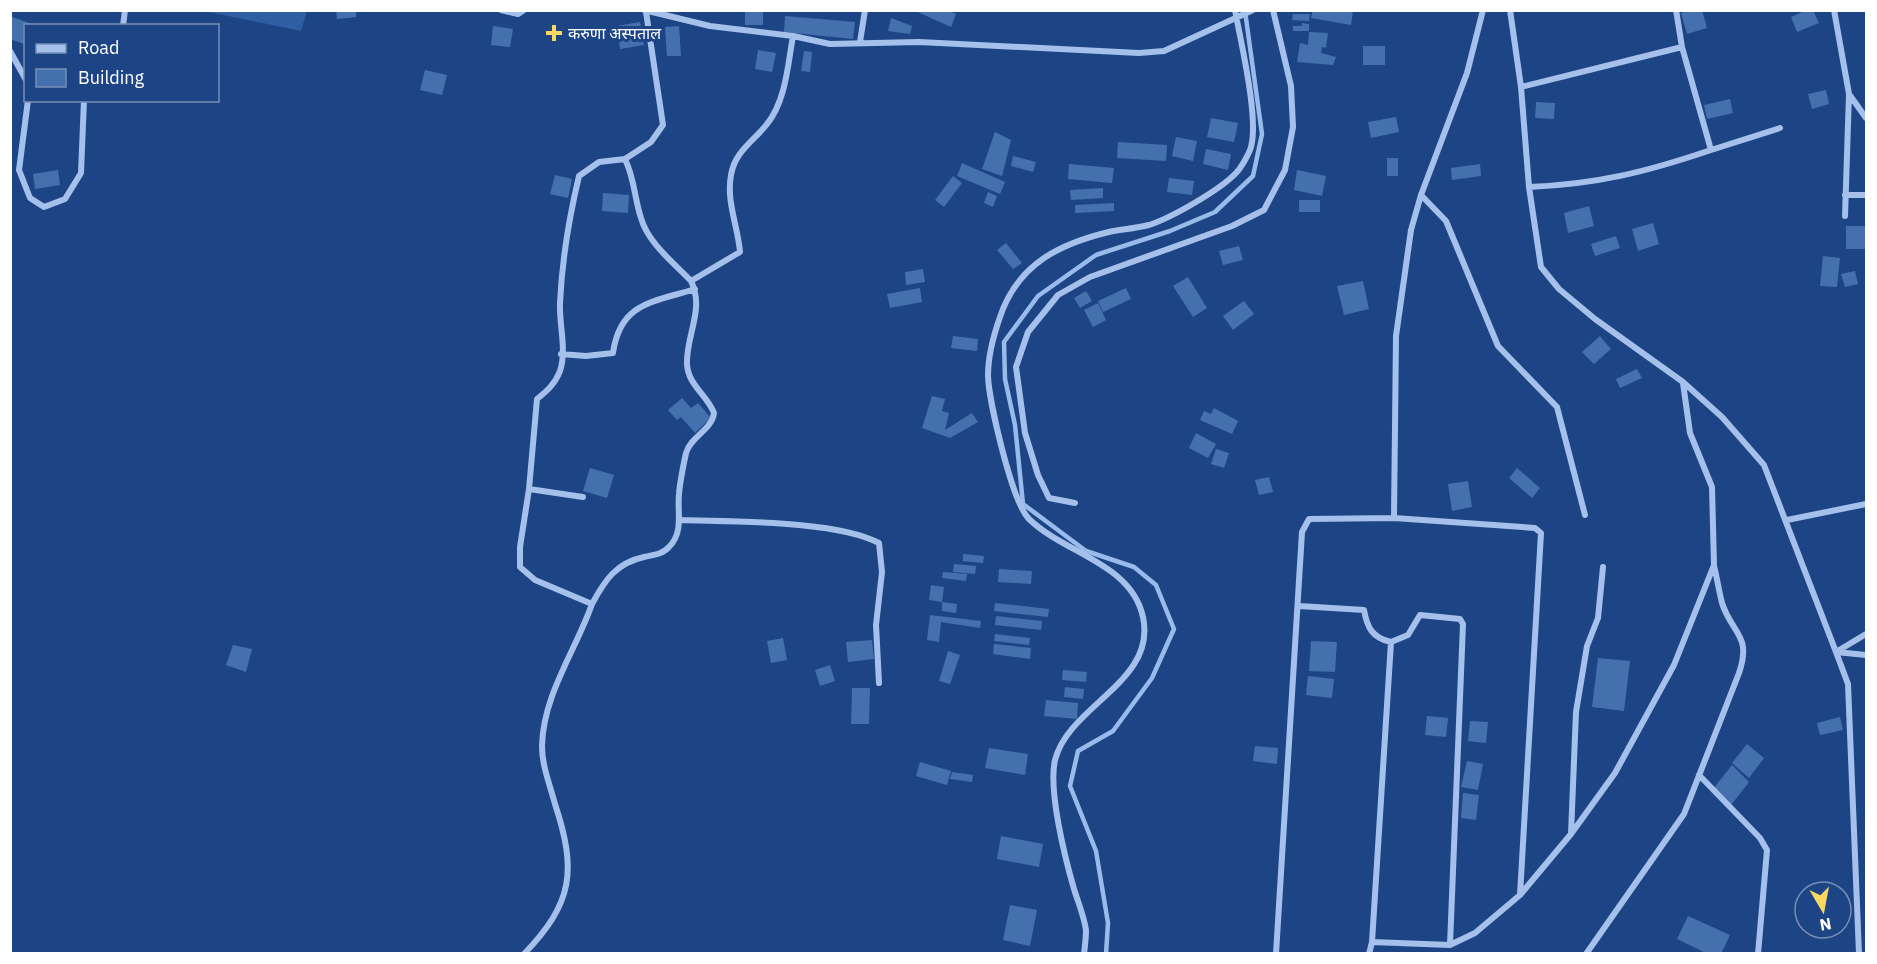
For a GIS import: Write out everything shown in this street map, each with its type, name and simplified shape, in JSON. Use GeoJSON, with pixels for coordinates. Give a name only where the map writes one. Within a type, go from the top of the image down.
{"type":"FeatureCollection","features":[{"type":"Feature","properties":{"kind":"street"},"geometry":{"type":"LineString","coordinates":[[501,10],[518,14],[524,10]]}},
{"type":"Feature","properties":{"kind":"street"},"geometry":{"type":"LineString","coordinates":[[860,42],[866,10]]}},
{"type":"Feature","properties":{"kind":"street"},"geometry":{"type":"LineString","coordinates":[[592,604],[535,580],[520,567],[520,547],[529,489],[537,399],[551,388],[560,371],[560,305],[568,221],[579,176],[600,162],[625,159],[651,142],[663,125],[645,11],[710,26],[793,36],[830,44],[860,42],[1139,53],[1164,51],[1237,14],[1252,10]]}},
{"type":"Feature","properties":{"kind":"street"},"geometry":{"type":"LineString","coordinates":[[1075,503],[1049,498],[1038,475],[1024,433],[1016,367],[1028,332],[1058,295],[1090,277],[1232,226],[1264,210],[1285,170],[1293,127],[1291,86],[1274,10]]}},
{"type":"Feature","properties":{"kind":"street"},"geometry":{"type":"LineString","coordinates":[[1394,518],[1396,336],[1411,230],[1421,195],[1467,73],[1483,10]]}},
{"type":"Feature","properties":{"kind":"street"},"geometry":{"type":"LineString","coordinates":[[1510,10],[1521,87],[1528,187],[1541,267],[1559,289],[1595,319],[1683,382],[1722,417],[1764,465],[1848,684],[1859,954]]}},
{"type":"Feature","properties":{"kind":"street"},"geometry":{"type":"LineString","coordinates":[[1676,10],[1682,47],[1711,150]]}},
{"type":"Feature","properties":{"kind":"street"},"geometry":{"type":"LineString","coordinates":[[1834,10],[1849,93],[1845,216]]}},
{"type":"Feature","properties":{"kind":"street"},"geometry":{"type":"LineString","coordinates":[[1084,954],[1086,929],[1054,803],[1056,759],[1074,724],[1119,684],[1141,652],[1145,635],[1143,617],[1136,598],[1122,577],[1044,531],[1020,507],[997,426],[988,375],[991,356],[1000,316],[1016,284],[1035,262],[1059,250],[1111,232],[1150,225],[1210,192],[1237,173],[1251,147],[1252,118],[1237,14]]}},
{"type":"Feature","properties":{"kind":"street"},"geometry":{"type":"LineString","coordinates":[[691,281],[740,252],[731,209],[731,174],[736,158],[768,123],[777,103],[786,78],[793,36]]}},
{"type":"Feature","properties":{"kind":"street"},"geometry":{"type":"LineString","coordinates":[[1521,87],[1682,47]]}},
{"type":"Feature","properties":{"kind":"street"},"geometry":{"type":"LineString","coordinates":[[11,51],[24,76]]}},
{"type":"Feature","properties":{"kind":"street"},"geometry":{"type":"LineString","coordinates":[[1849,93],[1866,118]]}},
{"type":"Feature","properties":{"kind":"street"},"geometry":{"type":"LineString","coordinates":[[28,102],[18,170],[30,198],[44,207],[65,199],[81,173],[84,102]]}},
{"type":"Feature","properties":{"kind":"street"},"geometry":{"type":"LineString","coordinates":[[1528,187],[1576,185],[1626,176],[1780,128]]}},
{"type":"Feature","properties":{"kind":"street"},"geometry":{"type":"LineString","coordinates":[[524,954],[542,935],[559,911],[568,884],[568,858],[560,818],[544,768],[542,747],[545,720],[552,698],[592,604],[613,570],[642,557],[657,555],[669,547],[679,529],[679,496],[690,442],[711,423],[714,413],[694,386],[687,363],[697,309],[695,289],[691,281],[646,232],[641,219],[634,179],[625,159]]}},
{"type":"Feature","properties":{"kind":"street"},"geometry":{"type":"LineString","coordinates":[[1421,195],[1446,221],[1498,346],[1557,407],[1585,514]]}},
{"type":"Feature","properties":{"kind":"street"},"geometry":{"type":"LineString","coordinates":[[1845,195],[1866,195]]}},
{"type":"Feature","properties":{"kind":"street"},"geometry":{"type":"LineString","coordinates":[[561,354],[586,356],[614,353],[616,334],[623,320],[651,300],[695,289]]}},
{"type":"Feature","properties":{"kind":"street"},"geometry":{"type":"LineString","coordinates":[[1586,954],[1684,814],[1745,654],[1740,636],[1723,604],[1714,565],[1712,487],[1690,433],[1683,382]]}},
{"type":"Feature","properties":{"kind":"street"},"geometry":{"type":"LineString","coordinates":[[529,489],[583,497]]}},
{"type":"Feature","properties":{"kind":"street"},"geometry":{"type":"LineString","coordinates":[[1787,520],[1866,504]]}},
{"type":"Feature","properties":{"kind":"street"},"geometry":{"type":"LineString","coordinates":[[1276,954],[1302,532],[1309,519],[1394,518],[1535,528],[1541,533],[1520,895]]}},
{"type":"Feature","properties":{"kind":"street"},"geometry":{"type":"LineString","coordinates":[[680,520],[821,528],[862,534],[879,543],[882,572],[876,625],[879,683]]}},
{"type":"Feature","properties":{"kind":"street"},"geometry":{"type":"LineString","coordinates":[[1372,942],[1450,945],[1474,933],[1520,895],[1571,834],[1615,773],[1674,665],[1714,565]]}},
{"type":"Feature","properties":{"kind":"street"},"geometry":{"type":"LineString","coordinates":[[1571,834],[1576,712],[1587,645],[1598,618],[1603,567]]}},
{"type":"Feature","properties":{"kind":"street"},"geometry":{"type":"LineString","coordinates":[[1299,606],[1364,610],[1367,626],[1375,636],[1391,642],[1408,635],[1420,615],[1460,618],[1463,624],[1450,945]]}},
{"type":"Feature","properties":{"kind":"street"},"geometry":{"type":"LineString","coordinates":[[1836,652],[1866,634]]}},
{"type":"Feature","properties":{"kind":"street"},"geometry":{"type":"LineString","coordinates":[[1369,954],[1372,942],[1391,642]]}},
{"type":"Feature","properties":{"kind":"street"},"geometry":{"type":"LineString","coordinates":[[1836,652],[1866,655]]}},
{"type":"Feature","properties":{"kind":"street"},"geometry":{"type":"LineString","coordinates":[[1699,775],[1760,838],[1767,849],[1758,954]]}},
{"type":"Feature","properties":{"kind":"shaded area"},"geometry":{"type":"Polygon","coordinates":[[[204,10],[307,11],[301,31],[204,10]]]}},
{"type":"Feature","properties":{"kind":"building"},"geometry":{"type":"Polygon","coordinates":[[[336,10],[356,10],[356,17],[337,19],[336,10]]]}},
{"type":"Feature","properties":{"kind":"building"},"geometry":{"type":"Polygon","coordinates":[[[745,10],[763,10],[763,25],[745,25],[745,10]]]}},
{"type":"Feature","properties":{"kind":"building"},"geometry":{"type":"Polygon","coordinates":[[[913,10],[947,10],[956,14],[951,27],[913,10]]]}},
{"type":"Feature","properties":{"kind":"building"},"geometry":{"type":"Polygon","coordinates":[[[1313,10],[1353,11],[1351,25],[1311,18],[1313,10]]]}},
{"type":"Feature","properties":{"kind":"building"},"geometry":{"type":"Polygon","coordinates":[[[1702,10],[1707,28],[1687,34],[1681,13],[1702,10]]]}},
{"type":"Feature","properties":{"kind":"building"},"geometry":{"type":"Polygon","coordinates":[[[1807,10],[1813,10],[1819,23],[1797,32],[1791,17],[1807,10]]]}},
{"type":"Feature","properties":{"kind":"building"},"geometry":{"type":"Polygon","coordinates":[[[1293,14],[1310,14],[1309,21],[1292,20],[1293,14]]]}},
{"type":"Feature","properties":{"kind":"building"},"geometry":{"type":"Polygon","coordinates":[[[10,16],[31,24],[24,24],[24,44],[10,39],[10,16]]]}},
{"type":"Feature","properties":{"kind":"building"},"geometry":{"type":"Polygon","coordinates":[[[785,16],[855,22],[853,39],[784,32],[785,16]]]}},
{"type":"Feature","properties":{"kind":"building"},"geometry":{"type":"Polygon","coordinates":[[[891,18],[912,26],[910,34],[888,31],[891,18]]]}},
{"type":"Feature","properties":{"kind":"building"},"geometry":{"type":"Polygon","coordinates":[[[640,22],[644,45],[620,49],[617,26],[640,22]]]}},
{"type":"Feature","properties":{"kind":"building"},"geometry":{"type":"Polygon","coordinates":[[[1302,23],[1309,24],[1309,31],[1293,31],[1293,26],[1302,26],[1302,23]]]}},
{"type":"Feature","properties":{"kind":"building"},"geometry":{"type":"Polygon","coordinates":[[[493,26],[513,29],[510,47],[491,45],[493,26]]]}},
{"type":"Feature","properties":{"kind":"building"},"geometry":{"type":"Polygon","coordinates":[[[679,26],[681,56],[667,56],[665,27],[679,26]]]}},
{"type":"Feature","properties":{"kind":"building"},"geometry":{"type":"Polygon","coordinates":[[[1309,32],[1328,33],[1326,48],[1322,47],[1321,53],[1336,57],[1333,65],[1297,62],[1300,43],[1308,45],[1309,32]]]}},
{"type":"Feature","properties":{"kind":"building"},"geometry":{"type":"Polygon","coordinates":[[[1363,46],[1385,46],[1385,65],[1363,65],[1363,46]]]}},
{"type":"Feature","properties":{"kind":"building"},"geometry":{"type":"Polygon","coordinates":[[[758,50],[776,53],[772,72],[755,69],[758,50]]]}},
{"type":"Feature","properties":{"kind":"building"},"geometry":{"type":"Polygon","coordinates":[[[804,51],[812,52],[810,72],[801,71],[804,51]]]}},
{"type":"Feature","properties":{"kind":"building"},"geometry":{"type":"Polygon","coordinates":[[[425,70],[447,75],[442,95],[420,90],[425,70]]]}},
{"type":"Feature","properties":{"kind":"building"},"geometry":{"type":"Polygon","coordinates":[[[1826,90],[1829,104],[1812,109],[1808,94],[1826,90]]]}},
{"type":"Feature","properties":{"kind":"building"},"geometry":{"type":"Polygon","coordinates":[[[1730,99],[1733,113],[1707,119],[1704,105],[1730,99]]]}},
{"type":"Feature","properties":{"kind":"building"},"geometry":{"type":"Polygon","coordinates":[[[1536,102],[1555,103],[1554,119],[1535,118],[1536,102]]]}},
{"type":"Feature","properties":{"kind":"building"},"geometry":{"type":"Polygon","coordinates":[[[1396,117],[1399,132],[1371,138],[1368,122],[1396,117]]]}},
{"type":"Feature","properties":{"kind":"building"},"geometry":{"type":"Polygon","coordinates":[[[1211,118],[1238,123],[1234,142],[1207,137],[1211,118]]]}},
{"type":"Feature","properties":{"kind":"building"},"geometry":{"type":"Polygon","coordinates":[[[995,132],[1011,140],[1002,176],[982,169],[995,132]]]}},
{"type":"Feature","properties":{"kind":"building"},"geometry":{"type":"Polygon","coordinates":[[[1176,137],[1197,141],[1193,161],[1172,156],[1176,137]]]}},
{"type":"Feature","properties":{"kind":"building"},"geometry":{"type":"Polygon","coordinates":[[[1118,142],[1167,145],[1166,161],[1117,158],[1118,142]]]}},
{"type":"Feature","properties":{"kind":"building"},"geometry":{"type":"Polygon","coordinates":[[[1206,149],[1231,154],[1228,170],[1203,164],[1206,149]]]}},
{"type":"Feature","properties":{"kind":"building"},"geometry":{"type":"Polygon","coordinates":[[[1013,156],[1036,162],[1033,172],[1011,166],[1013,156]]]}},
{"type":"Feature","properties":{"kind":"building"},"geometry":{"type":"Polygon","coordinates":[[[1387,158],[1398,158],[1398,176],[1387,176],[1387,158]]]}},
{"type":"Feature","properties":{"kind":"building"},"geometry":{"type":"Polygon","coordinates":[[[962,163],[1005,182],[1000,194],[957,176],[962,163]]]}},
{"type":"Feature","properties":{"kind":"building"},"geometry":{"type":"Polygon","coordinates":[[[1069,164],[1114,168],[1112,183],[1068,179],[1069,164]]]}},
{"type":"Feature","properties":{"kind":"building"},"geometry":{"type":"Polygon","coordinates":[[[1480,164],[1481,176],[1452,180],[1451,168],[1480,164]]]}},
{"type":"Feature","properties":{"kind":"building"},"geometry":{"type":"Polygon","coordinates":[[[58,170],[60,185],[35,189],[33,174],[58,170]]]}},
{"type":"Feature","properties":{"kind":"building"},"geometry":{"type":"Polygon","coordinates":[[[1297,170],[1326,176],[1322,196],[1294,190],[1297,170]]]}},
{"type":"Feature","properties":{"kind":"building"},"geometry":{"type":"Polygon","coordinates":[[[555,175],[572,179],[568,198],[550,194],[555,175]]]}},
{"type":"Feature","properties":{"kind":"building"},"geometry":{"type":"Polygon","coordinates":[[[953,176],[962,183],[944,207],[935,200],[953,176]]]}},
{"type":"Feature","properties":{"kind":"building"},"geometry":{"type":"Polygon","coordinates":[[[1169,178],[1194,181],[1192,195],[1167,192],[1169,178]]]}},
{"type":"Feature","properties":{"kind":"building"},"geometry":{"type":"Polygon","coordinates":[[[1103,188],[1103,198],[1071,200],[1070,190],[1103,188]]]}},
{"type":"Feature","properties":{"kind":"building"},"geometry":{"type":"Polygon","coordinates":[[[988,192],[997,196],[993,207],[984,203],[988,192]]]}},
{"type":"Feature","properties":{"kind":"building"},"geometry":{"type":"Polygon","coordinates":[[[603,193],[629,195],[628,213],[602,211],[603,193]]]}},
{"type":"Feature","properties":{"kind":"building"},"geometry":{"type":"Polygon","coordinates":[[[1299,200],[1320,200],[1320,212],[1299,212],[1299,200]]]}},
{"type":"Feature","properties":{"kind":"building"},"geometry":{"type":"Polygon","coordinates":[[[1114,203],[1114,211],[1075,213],[1075,205],[1114,203]]]}},
{"type":"Feature","properties":{"kind":"building"},"geometry":{"type":"Polygon","coordinates":[[[1589,206],[1594,226],[1568,233],[1564,213],[1589,206]]]}},
{"type":"Feature","properties":{"kind":"building"},"geometry":{"type":"Polygon","coordinates":[[[1653,223],[1659,244],[1638,251],[1632,229],[1653,223]]]}},
{"type":"Feature","properties":{"kind":"building"},"geometry":{"type":"Polygon","coordinates":[[[1846,226],[1866,226],[1866,249],[1846,249],[1846,226]]]}},
{"type":"Feature","properties":{"kind":"building"},"geometry":{"type":"Polygon","coordinates":[[[1616,236],[1620,248],[1595,256],[1591,244],[1616,236]]]}},
{"type":"Feature","properties":{"kind":"building"},"geometry":{"type":"Polygon","coordinates":[[[1006,243],[1022,263],[1013,269],[997,250],[1006,243]]]}},
{"type":"Feature","properties":{"kind":"building"},"geometry":{"type":"Polygon","coordinates":[[[1239,246],[1243,260],[1223,265],[1219,251],[1239,246]]]}},
{"type":"Feature","properties":{"kind":"building"},"geometry":{"type":"Polygon","coordinates":[[[1823,256],[1840,258],[1837,287],[1820,286],[1823,256]]]}},
{"type":"Feature","properties":{"kind":"building"},"geometry":{"type":"Polygon","coordinates":[[[923,269],[925,282],[906,285],[905,272],[923,269]]]}},
{"type":"Feature","properties":{"kind":"building"},"geometry":{"type":"Polygon","coordinates":[[[1855,271],[1858,284],[1845,287],[1841,274],[1855,271]]]}},
{"type":"Feature","properties":{"kind":"building"},"geometry":{"type":"Polygon","coordinates":[[[1188,277],[1207,308],[1193,317],[1173,286],[1188,277]]]}},
{"type":"Feature","properties":{"kind":"building"},"geometry":{"type":"Polygon","coordinates":[[[1363,281],[1369,309],[1344,315],[1337,286],[1363,281]]]}},
{"type":"Feature","properties":{"kind":"building"},"geometry":{"type":"Polygon","coordinates":[[[920,288],[922,302],[890,308],[887,294],[920,288]]]}},
{"type":"Feature","properties":{"kind":"building"},"geometry":{"type":"Polygon","coordinates":[[[1126,288],[1131,299],[1103,312],[1098,301],[1126,288]]]}},
{"type":"Feature","properties":{"kind":"building"},"geometry":{"type":"Polygon","coordinates":[[[1086,291],[1092,301],[1080,308],[1074,298],[1086,291]]]}},
{"type":"Feature","properties":{"kind":"building"},"geometry":{"type":"Polygon","coordinates":[[[1244,301],[1254,314],[1233,330],[1223,316],[1244,301]]]}},
{"type":"Feature","properties":{"kind":"building"},"geometry":{"type":"Polygon","coordinates":[[[1098,303],[1106,320],[1093,327],[1084,310],[1098,303]]]}},
{"type":"Feature","properties":{"kind":"building"},"geometry":{"type":"Polygon","coordinates":[[[953,336],[978,339],[977,351],[951,348],[953,336]]]}},
{"type":"Feature","properties":{"kind":"building"},"geometry":{"type":"Polygon","coordinates":[[[1600,336],[1611,349],[1594,364],[1582,352],[1600,336]]]}},
{"type":"Feature","properties":{"kind":"building"},"geometry":{"type":"Polygon","coordinates":[[[1637,369],[1642,378],[1620,388],[1616,379],[1637,369]]]}},
{"type":"Feature","properties":{"kind":"building"},"geometry":{"type":"Polygon","coordinates":[[[932,396],[945,399],[942,411],[949,413],[945,430],[972,413],[978,422],[950,438],[922,428],[932,396]]]}},
{"type":"Feature","properties":{"kind":"building"},"geometry":{"type":"Polygon","coordinates":[[[682,398],[691,408],[698,403],[711,418],[695,433],[681,417],[677,420],[668,410],[682,398]]]}},
{"type":"Feature","properties":{"kind":"building"},"geometry":{"type":"Polygon","coordinates":[[[1214,408],[1238,421],[1232,434],[1200,420],[1204,411],[1211,414],[1214,408]]]}},
{"type":"Feature","properties":{"kind":"building"},"geometry":{"type":"Polygon","coordinates":[[[1196,433],[1216,444],[1208,458],[1189,448],[1196,433]]]}},
{"type":"Feature","properties":{"kind":"building"},"geometry":{"type":"Polygon","coordinates":[[[1216,449],[1229,453],[1224,468],[1211,464],[1216,449]]]}},
{"type":"Feature","properties":{"kind":"building"},"geometry":{"type":"Polygon","coordinates":[[[590,468],[614,475],[607,498],[583,491],[590,468]]]}},
{"type":"Feature","properties":{"kind":"building"},"geometry":{"type":"Polygon","coordinates":[[[1517,468],[1540,488],[1532,498],[1509,478],[1517,468]]]}},
{"type":"Feature","properties":{"kind":"building"},"geometry":{"type":"Polygon","coordinates":[[[1269,477],[1273,492],[1259,495],[1255,480],[1269,477]]]}},
{"type":"Feature","properties":{"kind":"building"},"geometry":{"type":"Polygon","coordinates":[[[1468,481],[1472,507],[1452,511],[1448,484],[1468,481]]]}},
{"type":"Feature","properties":{"kind":"building"},"geometry":{"type":"Polygon","coordinates":[[[963,554],[984,556],[983,563],[963,561],[963,554]]]}},
{"type":"Feature","properties":{"kind":"building"},"geometry":{"type":"Polygon","coordinates":[[[954,564],[976,566],[975,574],[953,572],[954,564]]]}},
{"type":"Feature","properties":{"kind":"building"},"geometry":{"type":"Polygon","coordinates":[[[999,569],[1032,571],[1031,584],[998,582],[999,569]]]}},
{"type":"Feature","properties":{"kind":"building"},"geometry":{"type":"Polygon","coordinates":[[[943,572],[967,574],[966,581],[942,578],[943,572]]]}},
{"type":"Feature","properties":{"kind":"building"},"geometry":{"type":"Polygon","coordinates":[[[931,585],[944,587],[942,602],[929,600],[931,585]]]}},
{"type":"Feature","properties":{"kind":"building"},"geometry":{"type":"Polygon","coordinates":[[[942,602],[957,604],[956,613],[942,611],[942,602]]]}},
{"type":"Feature","properties":{"kind":"building"},"geometry":{"type":"Polygon","coordinates":[[[995,603],[1049,609],[1048,617],[994,611],[995,603]]]}},
{"type":"Feature","properties":{"kind":"building"},"geometry":{"type":"Polygon","coordinates":[[[930,615],[981,621],[980,628],[941,622],[939,642],[927,640],[930,615]]]}},
{"type":"Feature","properties":{"kind":"building"},"geometry":{"type":"Polygon","coordinates":[[[996,616],[1042,621],[1041,630],[995,625],[996,616]]]}},
{"type":"Feature","properties":{"kind":"building"},"geometry":{"type":"Polygon","coordinates":[[[995,634],[1030,638],[1029,645],[994,641],[995,634]]]}},
{"type":"Feature","properties":{"kind":"building"},"geometry":{"type":"Polygon","coordinates":[[[783,638],[787,660],[771,663],[767,641],[783,638]]]}},
{"type":"Feature","properties":{"kind":"building"},"geometry":{"type":"Polygon","coordinates":[[[872,640],[874,659],[848,662],[846,642],[872,640]]]}},
{"type":"Feature","properties":{"kind":"building"},"geometry":{"type":"Polygon","coordinates":[[[1311,641],[1337,642],[1335,672],[1309,671],[1311,641]]]}},
{"type":"Feature","properties":{"kind":"building"},"geometry":{"type":"Polygon","coordinates":[[[994,644],[1031,648],[1030,659],[993,654],[994,644]]]}},
{"type":"Feature","properties":{"kind":"building"},"geometry":{"type":"Polygon","coordinates":[[[233,645],[252,649],[246,672],[226,665],[233,645]]]}},
{"type":"Feature","properties":{"kind":"building"},"geometry":{"type":"Polygon","coordinates":[[[948,651],[960,655],[950,684],[939,681],[948,651]]]}},
{"type":"Feature","properties":{"kind":"building"},"geometry":{"type":"Polygon","coordinates":[[[1598,658],[1630,661],[1624,711],[1592,707],[1598,658]]]}},
{"type":"Feature","properties":{"kind":"building"},"geometry":{"type":"Polygon","coordinates":[[[830,665],[835,681],[820,686],[815,670],[830,665]]]}},
{"type":"Feature","properties":{"kind":"building"},"geometry":{"type":"Polygon","coordinates":[[[1063,670],[1087,672],[1086,682],[1062,680],[1063,670]]]}},
{"type":"Feature","properties":{"kind":"building"},"geometry":{"type":"Polygon","coordinates":[[[1308,676],[1334,679],[1332,698],[1306,695],[1308,676]]]}},
{"type":"Feature","properties":{"kind":"building"},"geometry":{"type":"Polygon","coordinates":[[[1065,687],[1084,689],[1083,699],[1064,697],[1065,687]]]}},
{"type":"Feature","properties":{"kind":"building"},"geometry":{"type":"Polygon","coordinates":[[[852,688],[870,688],[869,724],[851,724],[852,688]]]}},
{"type":"Feature","properties":{"kind":"building"},"geometry":{"type":"Polygon","coordinates":[[[1046,700],[1078,703],[1077,719],[1044,716],[1046,700]]]}},
{"type":"Feature","properties":{"kind":"building"},"geometry":{"type":"Polygon","coordinates":[[[1427,716],[1448,718],[1446,737],[1425,735],[1427,716]]]}},
{"type":"Feature","properties":{"kind":"building"},"geometry":{"type":"Polygon","coordinates":[[[1840,717],[1843,730],[1820,735],[1817,723],[1840,717]]]}},
{"type":"Feature","properties":{"kind":"building"},"geometry":{"type":"Polygon","coordinates":[[[1470,721],[1488,722],[1486,743],[1468,741],[1470,721]]]}},
{"type":"Feature","properties":{"kind":"building"},"geometry":{"type":"Polygon","coordinates":[[[1747,744],[1764,758],[1749,778],[1732,763],[1747,744]]]}},
{"type":"Feature","properties":{"kind":"building"},"geometry":{"type":"Polygon","coordinates":[[[1255,746],[1278,748],[1277,764],[1253,761],[1255,746]]]}},
{"type":"Feature","properties":{"kind":"building"},"geometry":{"type":"Polygon","coordinates":[[[989,748],[1028,754],[1025,775],[985,768],[989,748]]]}},
{"type":"Feature","properties":{"kind":"building"},"geometry":{"type":"Polygon","coordinates":[[[1467,761],[1483,764],[1478,790],[1461,787],[1467,761]]]}},
{"type":"Feature","properties":{"kind":"building"},"geometry":{"type":"Polygon","coordinates":[[[920,762],[951,771],[947,785],[916,776],[920,762]]]}},
{"type":"Feature","properties":{"kind":"building"},"geometry":{"type":"Polygon","coordinates":[[[1732,765],[1749,782],[1731,805],[1713,789],[1732,765]]]}},
{"type":"Feature","properties":{"kind":"building"},"geometry":{"type":"Polygon","coordinates":[[[952,772],[973,775],[972,782],[950,779],[952,772]]]}},
{"type":"Feature","properties":{"kind":"building"},"geometry":{"type":"Polygon","coordinates":[[[1463,793],[1479,795],[1476,820],[1461,818],[1463,793]]]}},
{"type":"Feature","properties":{"kind":"building"},"geometry":{"type":"Polygon","coordinates":[[[1001,836],[1043,844],[1039,867],[997,859],[1001,836]]]}},
{"type":"Feature","properties":{"kind":"building"},"geometry":{"type":"Polygon","coordinates":[[[1010,905],[1037,910],[1030,946],[1003,940],[1010,905]]]}},
{"type":"Feature","properties":{"kind":"building"},"geometry":{"type":"Polygon","coordinates":[[[1688,916],[1730,935],[1721,954],[1708,954],[1677,939],[1688,916]]]}},
{"type":"Feature","properties":{"kind":"waterway"},"geometry":{"type":"LineString","coordinates":[[1106,954],[1108,923],[1096,851],[1070,786],[1078,751],[1113,731],[1152,678],[1174,629],[1156,585],[1134,567],[1086,551],[1023,504],[1015,425],[1005,379],[1004,342],[1038,296],[1096,255],[1170,231],[1215,212],[1253,176],[1262,134],[1245,11]]}},
{"type":"Feature","properties":{"kind":"place","name":"करुणा अस्पताल"},"geometry":{"type":"Point","coordinates":[554,33]}}]}
